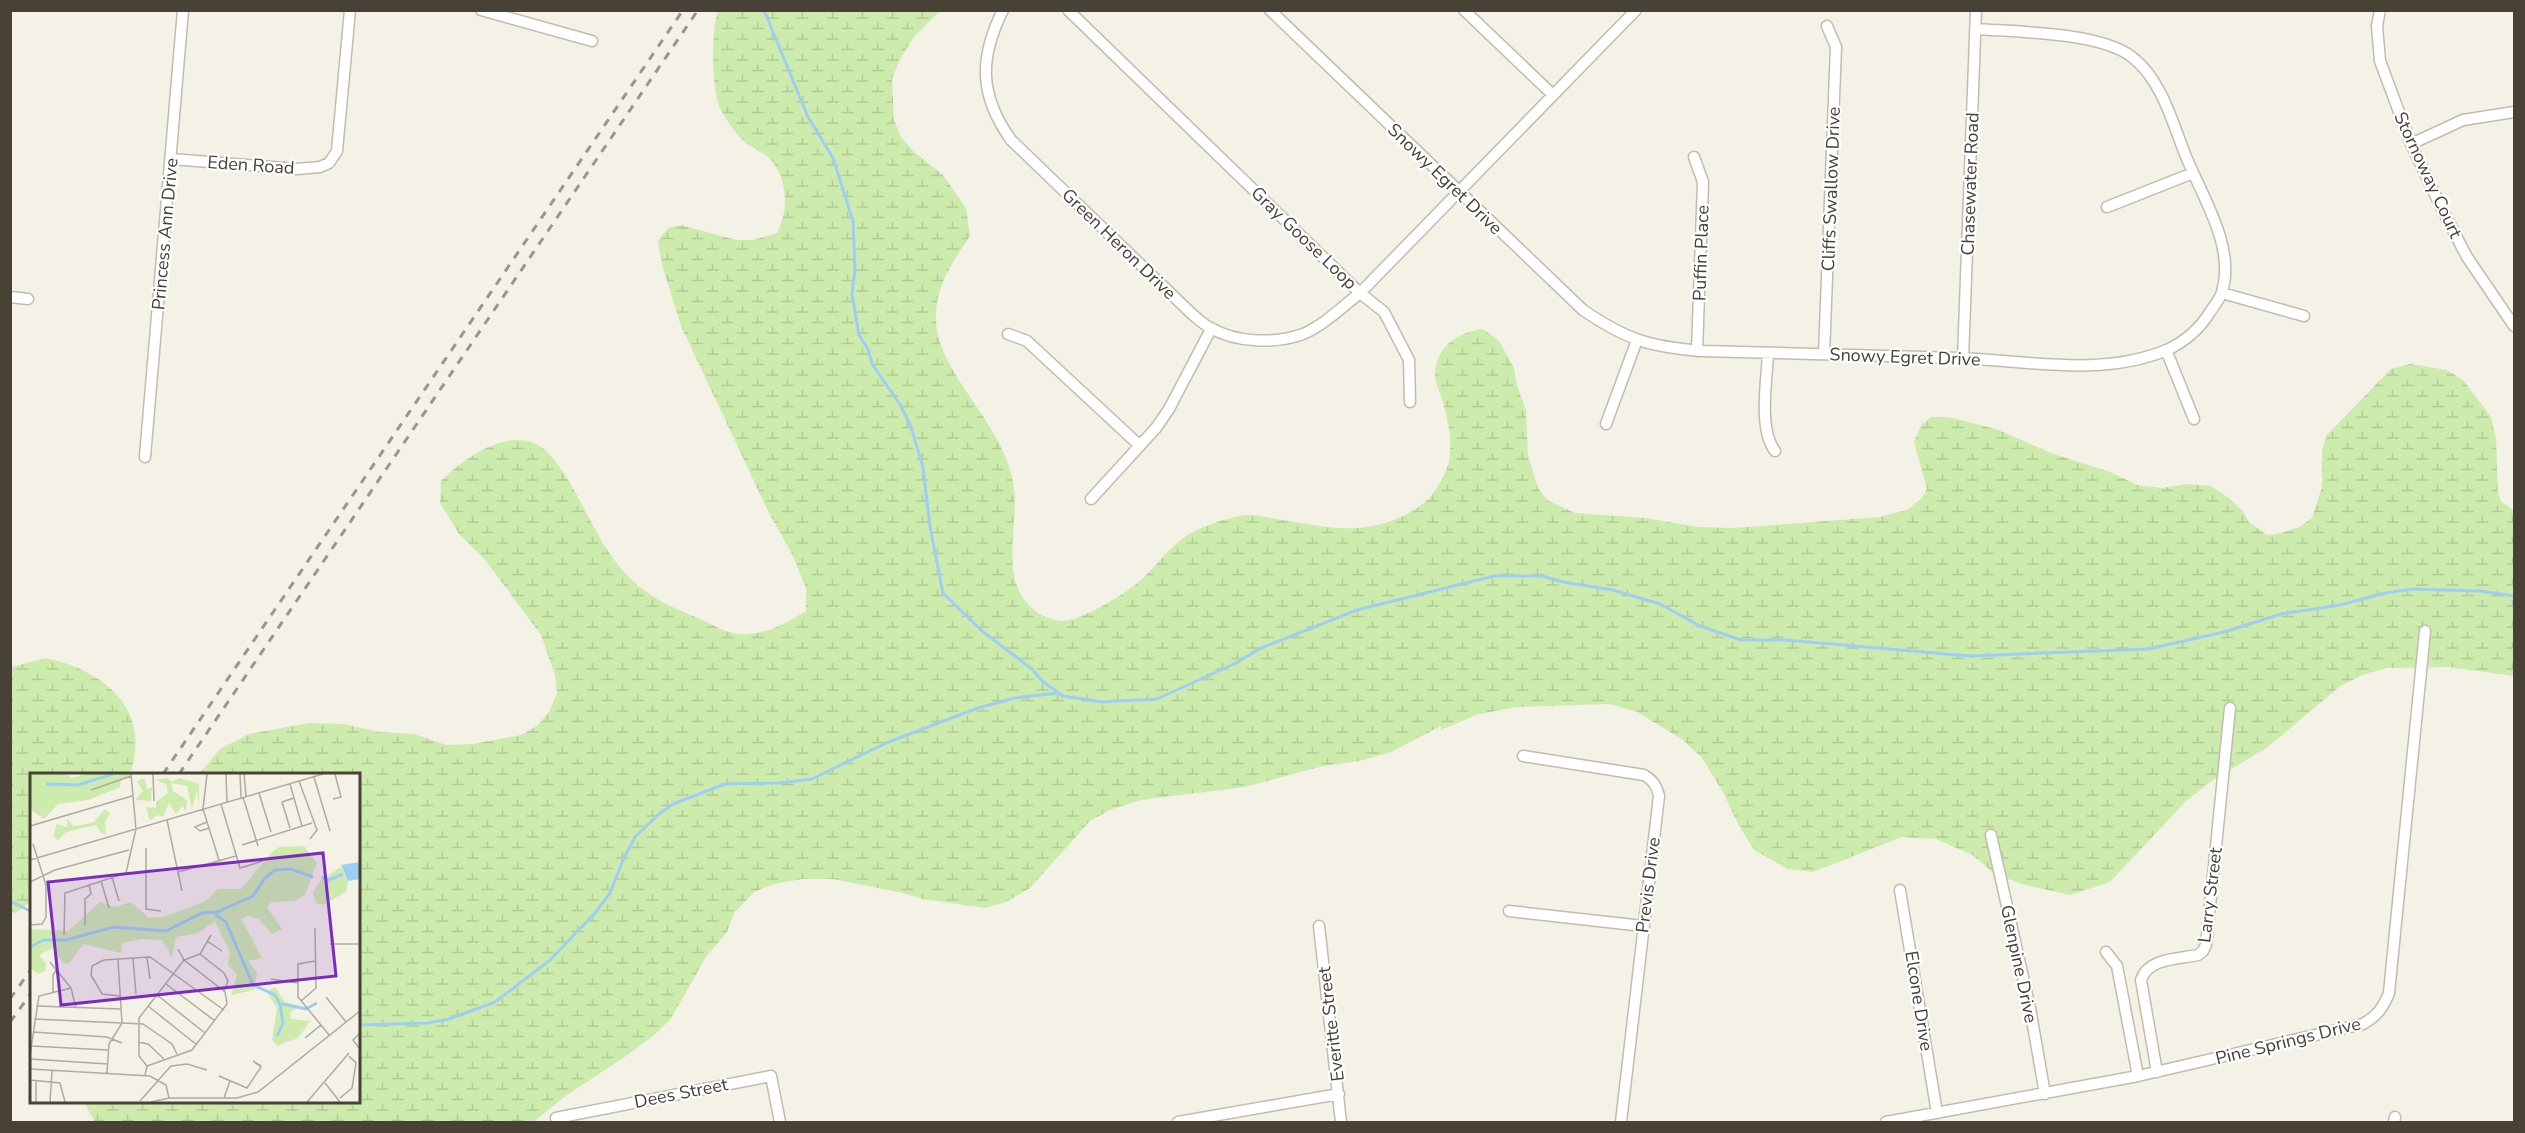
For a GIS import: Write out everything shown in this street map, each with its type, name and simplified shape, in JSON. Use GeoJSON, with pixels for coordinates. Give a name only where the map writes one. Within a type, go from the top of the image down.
{"type":"FeatureCollection","features":[{"type":"Feature","properties":{"kind":"street","name":"Princess Ann Drive"},"geometry":{"type":"LineString","coordinates":[[145,457],[183,10]]}},
{"type":"Feature","properties":{"kind":"street","name":"Eden Road"},"geometry":{"type":"LineString","coordinates":[[172,159],[297,169],[320,167],[329,163],[337,152],[350,10]]}},
{"type":"Feature","properties":{"kind":"street"},"geometry":{"type":"LineString","coordinates":[[481,10],[592,41]]}},
{"type":"Feature","properties":{"kind":"street","name":"Green Heron Drive"},"geometry":{"type":"LineString","coordinates":[[1003,10],[991,34],[986,64],[987,94],[995,118],[1011,140],[1192,314],[1211,329],[1248,339],[1286,338],[1304,333],[1324,322],[1360,293]]}},
{"type":"Feature","properties":{"kind":"street","name":"Gray Goose Loop"},"geometry":{"type":"LineString","coordinates":[[1068,10],[1360,293],[1636,10]]}},
{"type":"Feature","properties":{"kind":"street","name":"Snowy Egret Drive"},"geometry":{"type":"LineString","coordinates":[[1270,10],[1583,310],[1605,325],[1637,340],[1665,349],[1697,351],[1963,358],[2090,366],[2123,364],[2166,350],[2179,343],[2200,327],[2222,292],[2225,272],[2223,243],[2152,79],[2131,56],[2108,45],[2083,39],[1976,29]]}},
{"type":"Feature","properties":{"kind":"street"},"geometry":{"type":"LineString","coordinates":[[1464,10],[1553,95]]}},
{"type":"Feature","properties":{"kind":"street","name":"Chasewater Road"},"geometry":{"type":"LineString","coordinates":[[1963,358],[1976,10]]}},
{"type":"Feature","properties":{"kind":"street","name":"Stornoway Court"},"geometry":{"type":"LineString","coordinates":[[2380,10],[2377,26],[2380,61],[2411,144],[2442,210],[2468,257],[2514,326]]}},
{"type":"Feature","properties":{"kind":"street","name":"Cliffs Swallow Drive"},"geometry":{"type":"LineString","coordinates":[[1824,354],[1836,47],[1827,26]]}},
{"type":"Feature","properties":{"kind":"street"},"geometry":{"type":"LineString","coordinates":[[2411,144],[2463,120],[2514,112]]}},
{"type":"Feature","properties":{"kind":"street","name":"Puffin Place"},"geometry":{"type":"LineString","coordinates":[[1694,157],[1703,182],[1697,351]]}},
{"type":"Feature","properties":{"kind":"street"},"geometry":{"type":"LineString","coordinates":[[2107,207],[2193,173]]}},
{"type":"Feature","properties":{"kind":"street"},"geometry":{"type":"LineString","coordinates":[[2222,292],[2304,316]]}},
{"type":"Feature","properties":{"kind":"street"},"geometry":{"type":"LineString","coordinates":[[1360,293],[1384,312],[1409,360],[1410,402]]}},
{"type":"Feature","properties":{"kind":"street"},"geometry":{"type":"LineString","coordinates":[[10,297],[28,299]]}},
{"type":"Feature","properties":{"kind":"street"},"geometry":{"type":"LineString","coordinates":[[1091,499],[1156,428],[1169,409],[1211,329]]}},
{"type":"Feature","properties":{"kind":"street"},"geometry":{"type":"LineString","coordinates":[[1008,334],[1027,340],[1139,446]]}},
{"type":"Feature","properties":{"kind":"street"},"geometry":{"type":"LineString","coordinates":[[1606,424],[1637,340]]}},
{"type":"Feature","properties":{"kind":"street"},"geometry":{"type":"LineString","coordinates":[[2166,350],[2194,419]]}},
{"type":"Feature","properties":{"kind":"street"},"geometry":{"type":"LineString","coordinates":[[1768,353],[1765,422],[1768,443],[1775,451]]}},
{"type":"Feature","properties":{"kind":"street","name":"Pine Springs Drive"},"geometry":{"type":"LineString","coordinates":[[1886,1122],[2157,1072],[2363,1024],[2373,1018],[2385,1004],[2389,993],[2425,632]]}},
{"type":"Feature","properties":{"kind":"street","name":"Larry Street"},"geometry":{"type":"LineString","coordinates":[[2157,1072],[2141,980],[2144,970],[2151,964],[2198,955],[2206,945],[2230,708]]}},
{"type":"Feature","properties":{"kind":"street","name":"Previs Drive"},"geometry":{"type":"LineString","coordinates":[[1523,756],[1644,775],[1655,783],[1659,796],[1621,1122]]}},
{"type":"Feature","properties":{"kind":"street","name":"Glenpine Drive"},"geometry":{"type":"LineString","coordinates":[[1991,835],[2030,1008],[2045,1094]]}},
{"type":"Feature","properties":{"kind":"street","name":"Elcone Drive"},"geometry":{"type":"LineString","coordinates":[[1900,890],[1937,1113]]}},
{"type":"Feature","properties":{"kind":"street"},"geometry":{"type":"LineString","coordinates":[[1509,911],[1643,926]]}},
{"type":"Feature","properties":{"kind":"street","name":"Everitte Street"},"geometry":{"type":"LineString","coordinates":[[1319,926],[1341,1122]]}},
{"type":"Feature","properties":{"kind":"street"},"geometry":{"type":"LineString","coordinates":[[2106,952],[2116,966],[2138,1076]]}},
{"type":"Feature","properties":{"kind":"street","name":"Dees Street"},"geometry":{"type":"LineString","coordinates":[[556,1118],[771,1076],[780,1122]]}},
{"type":"Feature","properties":{"kind":"street"},"geometry":{"type":"LineString","coordinates":[[1178,1122],[1339,1094]]}},
{"type":"Feature","properties":{"kind":"green space"},"geometry":{"type":"Polygon","coordinates":[[[718,11],[940,11],[914,37],[900,59],[892,79],[894,120],[901,137],[914,152],[943,175],[966,208],[970,236],[945,276],[938,298],[936,322],[940,342],[948,362],[987,422],[1009,465],[1015,503],[1012,552],[1016,583],[1022,597],[1033,609],[1054,620],[1070,620],[1125,592],[1141,580],[1182,539],[1201,528],[1221,521],[1251,515],[1323,527],[1351,528],[1380,524],[1401,517],[1415,509],[1434,491],[1444,476],[1450,459],[1448,424],[1435,378],[1439,356],[1457,338],[1483,329],[1499,341],[1514,368],[1517,386],[1526,410],[1528,456],[1538,488],[1547,500],[1575,513],[1645,518],[1698,527],[1734,528],[1879,517],[1907,510],[1921,499],[1927,489],[1914,442],[1922,424],[1932,417],[1953,418],[1999,430],[2051,453],[2110,472],[2137,485],[2162,488],[2187,484],[2211,486],[2230,499],[2242,510],[2249,522],[2267,535],[2282,533],[2301,526],[2312,518],[2322,487],[2322,452],[2326,436],[2391,369],[2410,364],[2447,370],[2464,381],[2491,417],[2496,439],[2498,492],[2501,501],[2514,511],[2514,676],[2448,667],[2387,668],[2362,675],[2339,687],[2268,747],[2213,780],[2186,801],[2110,882],[2070,895],[2021,884],[1994,873],[1972,855],[1936,839],[1902,837],[1813,872],[1788,869],[1754,850],[1702,758],[1683,740],[1637,712],[1609,704],[1515,707],[1476,715],[1441,730],[1441,726],[1389,753],[1359,761],[1323,766],[1245,787],[1141,800],[1112,809],[1090,821],[1030,888],[1006,902],[985,908],[923,899],[833,879],[802,879],[774,884],[754,892],[734,913],[727,932],[706,957],[670,1020],[626,1056],[567,1095],[533,1122],[95,1122],[85,1103],[360,1103],[360,773],[200,773],[220,749],[249,734],[310,723],[344,724],[379,732],[414,734],[446,745],[473,744],[521,735],[537,726],[549,712],[557,693],[555,675],[541,635],[486,561],[459,534],[440,503],[441,481],[464,461],[494,445],[509,441],[524,440],[538,445],[551,456],[571,484],[613,559],[624,572],[641,588],[659,600],[719,628],[738,634],[756,633],[782,625],[806,611],[806,588],[793,556],[768,511],[681,326],[662,265],[658,241],[668,228],[681,225],[736,240],[753,240],[777,233],[784,215],[785,195],[776,167],[767,156],[739,136],[726,119],[719,104],[714,83],[713,56],[718,11]]]}},
{"type":"Feature","properties":{"kind":"green space"},"geometry":{"type":"Polygon","coordinates":[[[46,658],[87,672],[104,683],[118,696],[129,712],[134,730],[135,751],[130,773],[30,773],[30,902],[16,913],[10,912],[11,667],[46,658]]]}},
{"type":"Feature","properties":{"kind":"waterway"},"geometry":{"type":"LineString","coordinates":[[764,10],[808,117],[833,158],[853,221],[855,270],[852,294],[859,335],[868,349],[872,364],[901,406],[911,427],[923,467],[930,527],[943,593],[982,631],[1063,696],[1102,702],[1157,699],[1236,663],[1259,649],[1357,610],[1494,576],[1542,576],[1563,582],[1613,590],[1660,604],[1700,626],[1741,640],[1786,640],[1969,656],[2148,649],[2224,632],[2281,614],[2340,605],[2385,593],[2412,589],[2480,591],[2514,596]]}},
{"type":"Feature","properties":{"kind":"waterway"},"geometry":{"type":"LineString","coordinates":[[360,1025],[428,1023],[449,1019],[495,1002],[549,961],[595,913],[610,893],[635,837],[673,804],[725,784],[779,783],[812,779],[886,743],[978,708],[1015,698],[1058,693]]}},
{"type":"Feature","properties":{"kind":"waterway"},"geometry":{"type":"LineString","coordinates":[[10,901],[30,911]]}},
{"type":"Feature","properties":{"kind":"railway"},"geometry":{"type":"LineString","coordinates":[[164,773],[683,10]]}},
{"type":"Feature","properties":{"kind":"railway"},"geometry":{"type":"LineString","coordinates":[[180,773],[698,10]]}},
{"type":"Feature","properties":{"kind":"railway"},"geometry":{"type":"LineString","coordinates":[[10,999],[30,971]]}},
{"type":"Feature","properties":{"kind":"railway"},"geometry":{"type":"LineString","coordinates":[[10,1022],[30,995]]}}]}
